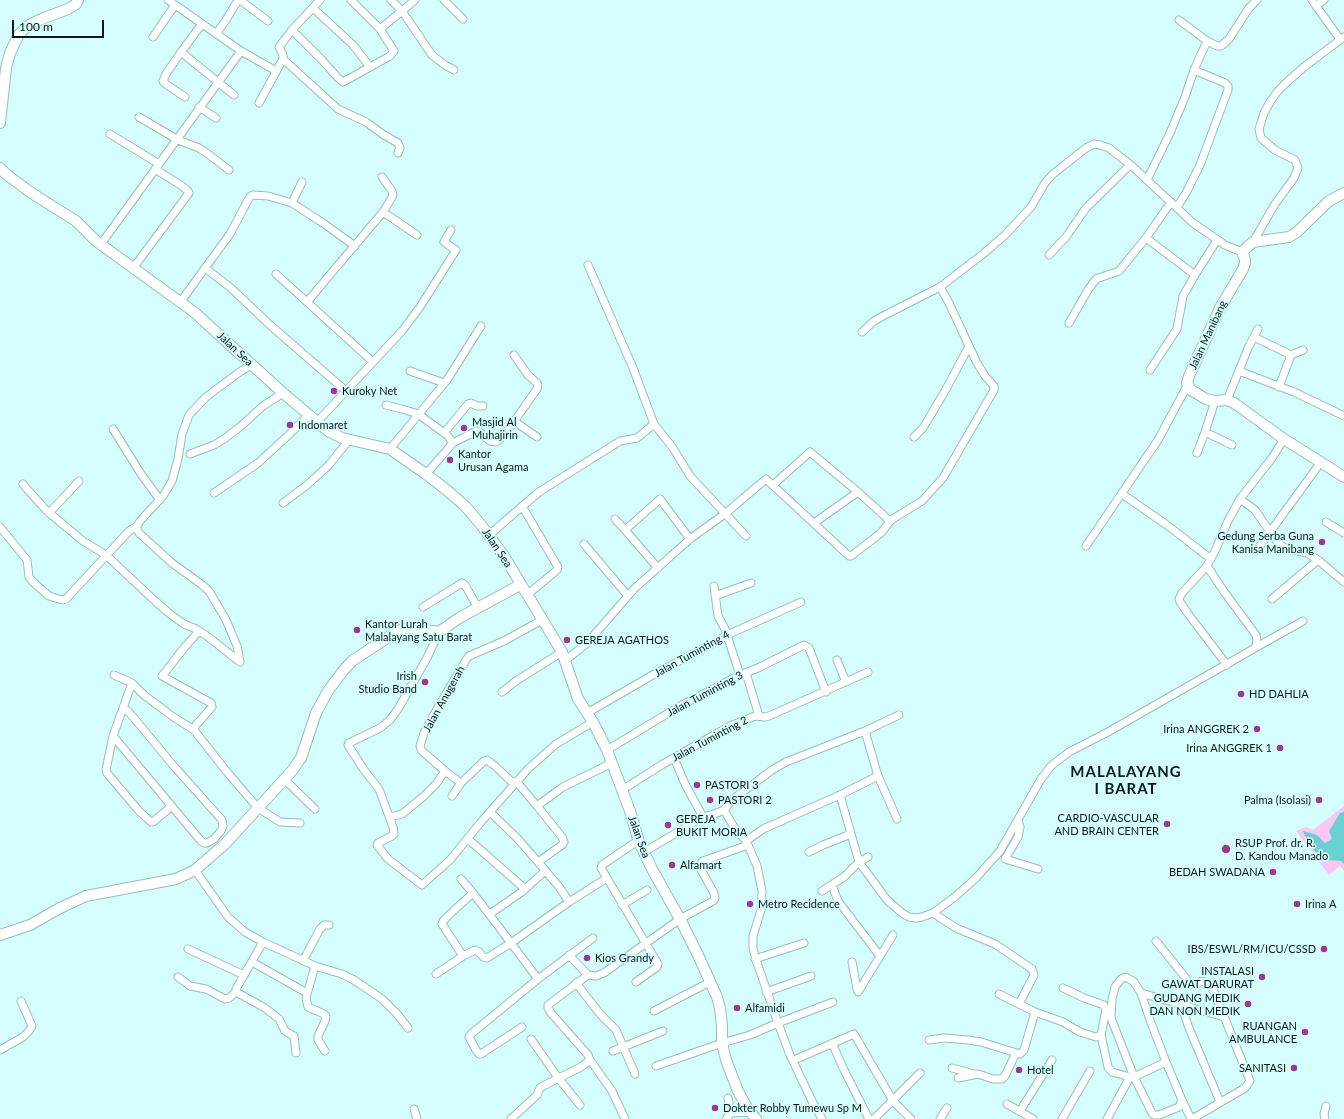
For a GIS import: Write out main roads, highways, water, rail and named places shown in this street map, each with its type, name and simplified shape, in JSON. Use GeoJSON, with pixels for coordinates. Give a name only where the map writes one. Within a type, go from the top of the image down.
{"type":"FeatureCollection","features":[{"type":"Feature","properties":{"kind":"main road"},"geometry":{"type":"LineString","coordinates":[[0,122],[6,68],[10,53],[18,36],[24,29],[32,24],[68,9],[78,1]]}},
{"type":"Feature","properties":{"kind":"main road","name":"Jalan Sea"},"geometry":{"type":"LineString","coordinates":[[0,168],[30,192],[76,221],[101,244],[181,301],[317,422],[332,433],[349,440],[390,450],[426,474],[449,492],[466,507],[489,535],[504,556],[520,585],[564,656],[578,700],[593,722],[607,750],[644,852],[680,919],[710,982],[720,1008],[722,1043],[726,1060],[738,1091],[753,1115]]}},
{"type":"Feature","properties":{"kind":"main road","name":"Jalan Manibang"},"geometry":{"type":"LineString","coordinates":[[1344,193],[1330,201],[1297,232],[1289,237],[1253,242],[1246,247],[1242,252],[1245,263],[1220,308],[1186,383],[1191,390],[1206,399],[1215,401],[1227,400],[1242,408],[1284,439],[1344,477]]}},
{"type":"Feature","properties":{"kind":"main road"},"geometry":{"type":"LineString","coordinates":[[0,935],[30,925],[60,908],[86,896],[169,881],[196,870],[223,846],[285,780],[301,758],[316,713],[328,691],[352,661],[403,629],[410,628],[439,632],[459,618],[520,585]]}},
{"type":"Feature","properties":{"kind":"water"},"geometry":{"type":"Polygon","coordinates":[[[1344,812],[1344,864],[1341,861],[1326,860],[1318,855],[1309,845],[1303,831],[1317,835],[1325,843],[1332,839],[1329,831],[1340,813],[1344,812]]]}},
{"type":"Feature","properties":{"kind":"place","name":"Kuroky Net"},"geometry":{"type":"Point","coordinates":[334,391]}},
{"type":"Feature","properties":{"kind":"place","name":"Indomaret"},"geometry":{"type":"Point","coordinates":[290,425]}},
{"type":"Feature","properties":{"kind":"place","name":"Masjid Al Muhajirin"},"geometry":{"type":"Point","coordinates":[464,428]}},
{"type":"Feature","properties":{"kind":"place","name":"Kantor Urusan Agama"},"geometry":{"type":"Point","coordinates":[450,460]}},
{"type":"Feature","properties":{"kind":"place","name":"Gedung Serba Guna Kanisa Manibang"},"geometry":{"type":"Point","coordinates":[1322,542]}},
{"type":"Feature","properties":{"kind":"place","name":"Kantor Lurah Malalayang Satu Barat"},"geometry":{"type":"Point","coordinates":[357,630]}},
{"type":"Feature","properties":{"kind":"place","name":"GEREJA AGATHOS"},"geometry":{"type":"Point","coordinates":[567,640]}},
{"type":"Feature","properties":{"kind":"place","name":"Irish Studio Band"},"geometry":{"type":"Point","coordinates":[425,682]}},
{"type":"Feature","properties":{"kind":"place","name":"HD DAHLIA"},"geometry":{"type":"Point","coordinates":[1241,694]}},
{"type":"Feature","properties":{"kind":"place","name":"Irina ANGGREK 2"},"geometry":{"type":"Point","coordinates":[1257,729]}},
{"type":"Feature","properties":{"kind":"place","name":"Irina ANGGREK 1"},"geometry":{"type":"Point","coordinates":[1280,748]}},
{"type":"Feature","properties":{"kind":"place","name":"PASTORI 3"},"geometry":{"type":"Point","coordinates":[697,785]}},
{"type":"Feature","properties":{"kind":"place","name":"PASTORI 2"},"geometry":{"type":"Point","coordinates":[710,800]}},
{"type":"Feature","properties":{"kind":"place","name":"Palma (Isolasi)"},"geometry":{"type":"Point","coordinates":[1319,800]}},
{"type":"Feature","properties":{"kind":"place","name":"CARDIO-VASCULAR AND BRAIN CENTER"},"geometry":{"type":"Point","coordinates":[1167,824]}},
{"type":"Feature","properties":{"kind":"place","name":"GEREJA BUKIT MORIA"},"geometry":{"type":"Point","coordinates":[668,825]}},
{"type":"Feature","properties":{"kind":"place","name":"RSUP Prof. dr. R. D. Kandou Manado"},"geometry":{"type":"Point","coordinates":[1226,849]}},
{"type":"Feature","properties":{"kind":"place","name":"Alfamart"},"geometry":{"type":"Point","coordinates":[672,865]}},
{"type":"Feature","properties":{"kind":"place","name":"BEDAH SWADANA"},"geometry":{"type":"Point","coordinates":[1273,872]}},
{"type":"Feature","properties":{"kind":"place","name":"Metro Recidence"},"geometry":{"type":"Point","coordinates":[750,904]}},
{"type":"Feature","properties":{"kind":"place","name":"Irina A"},"geometry":{"type":"Point","coordinates":[1297,904]}},
{"type":"Feature","properties":{"kind":"place","name":"IBS/ESWL/RM/ICU/CSSD"},"geometry":{"type":"Point","coordinates":[1324,949]}},
{"type":"Feature","properties":{"kind":"place","name":"Kios Grandy"},"geometry":{"type":"Point","coordinates":[587,958]}},
{"type":"Feature","properties":{"kind":"place","name":"INSTALASI GAWAT DARURAT"},"geometry":{"type":"Point","coordinates":[1262,977]}},
{"type":"Feature","properties":{"kind":"place","name":"GUDANG MEDIK DAN NON MEDIK"},"geometry":{"type":"Point","coordinates":[1248,1004]}},
{"type":"Feature","properties":{"kind":"place","name":"Alfamidi"},"geometry":{"type":"Point","coordinates":[737,1008]}},
{"type":"Feature","properties":{"kind":"place","name":"RUANGAN AMBULANCE"},"geometry":{"type":"Point","coordinates":[1305,1032]}},
{"type":"Feature","properties":{"kind":"place","name":"SANITASI"},"geometry":{"type":"Point","coordinates":[1294,1068]}},
{"type":"Feature","properties":{"kind":"place","name":"Hotel"},"geometry":{"type":"Point","coordinates":[1019,1070]}},
{"type":"Feature","properties":{"kind":"place","name":"Dokter Robby Tumewu Sp M"},"geometry":{"type":"Point","coordinates":[715,1108]}},
{"type":"Feature","properties":{"kind":"district","name":"MALALAYANG I BARAT"},"geometry":{"type":"Point","coordinates":[1126,780]}}]}
